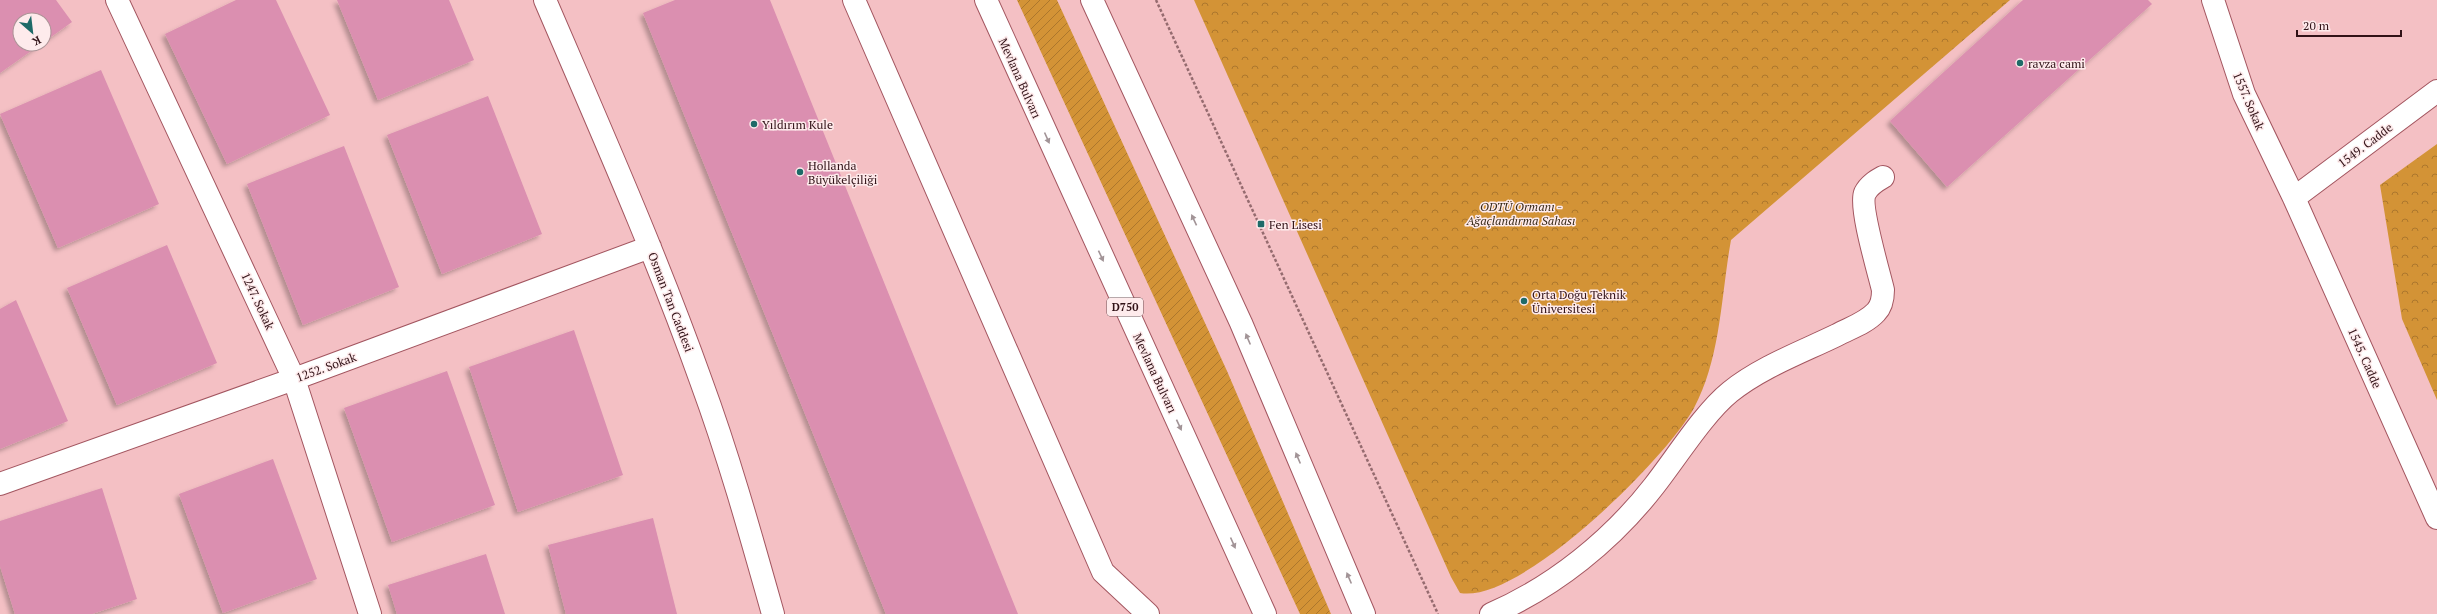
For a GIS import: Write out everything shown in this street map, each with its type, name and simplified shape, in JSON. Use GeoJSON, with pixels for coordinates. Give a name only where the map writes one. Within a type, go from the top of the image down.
{"type":"FeatureCollection","features":[{"type":"Feature","properties":{"kind":"main road","name":"1247. Sokak"},"geometry":{"type":"LineString","coordinates":[[117,0],[294,379],[370,614]]}},
{"type":"Feature","properties":{"kind":"main road","name":"Osman Tan Caddesi"},"geometry":{"type":"LineString","coordinates":[[545,0],[650,247],[702,382],[747,521],[773,614]]}},
{"type":"Feature","properties":{"kind":"main road"},"geometry":{"type":"LineString","coordinates":[[854,0],[1103,572],[1148,614]]}},
{"type":"Feature","properties":{"kind":"main road","name":"Mevlana Bulvarı"},"geometry":{"type":"LineString","coordinates":[[986,0],[1264,614]]}},
{"type":"Feature","properties":{"kind":"main road"},"geometry":{"type":"LineString","coordinates":[[1092,0],[1241,323],[1364,614]]}},
{"type":"Feature","properties":{"kind":"main road","name":"1557. Sokak"},"geometry":{"type":"LineString","coordinates":[[2213,0],[2244,94],[2294,198]]}},
{"type":"Feature","properties":{"kind":"main road","name":"1549. Cadde"},"geometry":{"type":"LineString","coordinates":[[2294,198],[2437,91]]}},
{"type":"Feature","properties":{"kind":"main road"},"geometry":{"type":"LineString","coordinates":[[1491,614],[1535,591],[1564,573],[1591,551],[1620,524],[1652,488],[1712,411],[1729,393],[1747,379],[1852,327],[1877,311],[1883,301],[1883,290],[1864,209],[1864,194],[1870,186],[1883,177]]}},
{"type":"Feature","properties":{"kind":"main road","name":"1545. Cadde"},"geometry":{"type":"LineString","coordinates":[[2294,198],[2437,518]]}},
{"type":"Feature","properties":{"kind":"main road","name":"1252. Sokak"},"geometry":{"type":"LineString","coordinates":[[0,484],[294,379],[650,247]]}},
{"type":"Feature","properties":{"kind":"path"},"geometry":{"type":"LineString","coordinates":[[1156,0],[1438,614]]}},
{"type":"Feature","properties":{"kind":"green space"},"geometry":{"type":"Polygon","coordinates":[[[1017,0],[1057,0],[1227,371],[1331,614],[1300,614],[1017,0]]]}},
{"type":"Feature","properties":{"kind":"green space","name":"ODTÜ Ormanı - Ağaçlandırma Sahası"},"geometry":{"type":"Polygon","coordinates":[[[1194,0],[2010,0],[1731,240],[1719,326],[1710,368],[1703,389],[1694,408],[1678,431],[1654,460],[1589,524],[1553,553],[1518,576],[1486,590],[1460,593],[1451,577],[1194,0]]]}},
{"type":"Feature","properties":{"kind":"green space"},"geometry":{"type":"Polygon","coordinates":[[[2437,144],[2437,400],[2402,319],[2380,185],[2437,144]]]}},
{"type":"Feature","properties":{"kind":"building"},"geometry":{"type":"Polygon","coordinates":[[[0,0],[56,0],[72,22],[52,36],[52,12],[12,12],[12,52],[30,52],[0,73],[0,0]]]}},
{"type":"Feature","properties":{"kind":"building"},"geometry":{"type":"Polygon","coordinates":[[[236,0],[276,0],[330,115],[227,164],[165,34],[236,0]]]}},
{"type":"Feature","properties":{"kind":"building"},"geometry":{"type":"Polygon","coordinates":[[[337,0],[449,0],[474,60],[378,100],[337,0]]]}},
{"type":"Feature","properties":{"kind":"building"},"geometry":{"type":"Polygon","coordinates":[[[675,0],[770,0],[1018,614],[886,614],[643,13],[675,0]]]}},
{"type":"Feature","properties":{"kind":"building","name":"ravza cami"},"geometry":{"type":"Polygon","coordinates":[[[2023,0],[2148,0],[2152,4],[1947,187],[1890,121],[2023,0]]]}},
{"type":"Feature","properties":{"kind":"building"},"geometry":{"type":"Polygon","coordinates":[[[101,70],[159,204],[58,248],[0,114],[101,70]]]}},
{"type":"Feature","properties":{"kind":"building"},"geometry":{"type":"Polygon","coordinates":[[[488,96],[542,234],[442,274],[387,135],[488,96]]]}},
{"type":"Feature","properties":{"kind":"building"},"geometry":{"type":"Polygon","coordinates":[[[344,146],[399,287],[303,325],[247,184],[344,146]]]}},
{"type":"Feature","properties":{"kind":"building"},"geometry":{"type":"Polygon","coordinates":[[[167,245],[217,363],[117,405],[67,288],[167,245]]]}},
{"type":"Feature","properties":{"kind":"building"},"geometry":{"type":"Polygon","coordinates":[[[16,300],[68,421],[0,449],[0,309],[16,300]]]}},
{"type":"Feature","properties":{"kind":"building"},"geometry":{"type":"Polygon","coordinates":[[[574,330],[623,475],[518,512],[469,367],[574,330]]]}},
{"type":"Feature","properties":{"kind":"building"},"geometry":{"type":"Polygon","coordinates":[[[447,371],[495,505],[392,542],[344,408],[447,371]]]}},
{"type":"Feature","properties":{"kind":"building"},"geometry":{"type":"Polygon","coordinates":[[[273,459],[317,579],[223,613],[179,494],[273,459]]]}},
{"type":"Feature","properties":{"kind":"building"},"geometry":{"type":"Polygon","coordinates":[[[102,488],[137,599],[92,614],[15,614],[0,566],[0,521],[102,488]]]}},
{"type":"Feature","properties":{"kind":"building"},"geometry":{"type":"Polygon","coordinates":[[[653,518],[677,614],[566,614],[548,545],[653,518]]]}},
{"type":"Feature","properties":{"kind":"building"},"geometry":{"type":"Polygon","coordinates":[[[486,554],[505,614],[397,614],[388,585],[486,554]]]}},
{"type":"Feature","properties":{"kind":"place","name":"ravza cami"},"geometry":{"type":"Point","coordinates":[2020,63]}},
{"type":"Feature","properties":{"kind":"place","name":"Yıldırım Kule"},"geometry":{"type":"Point","coordinates":[754,124]}},
{"type":"Feature","properties":{"kind":"place","name":"Hollanda Büyükelçiliği"},"geometry":{"type":"Point","coordinates":[800,172]}},
{"type":"Feature","properties":{"kind":"place","name":"Fen Lisesi"},"geometry":{"type":"Point","coordinates":[1261,224]}},
{"type":"Feature","properties":{"kind":"place","name":"Orta Doğu Teknik Üniversitesi"},"geometry":{"type":"Point","coordinates":[1524,301]}}]}
